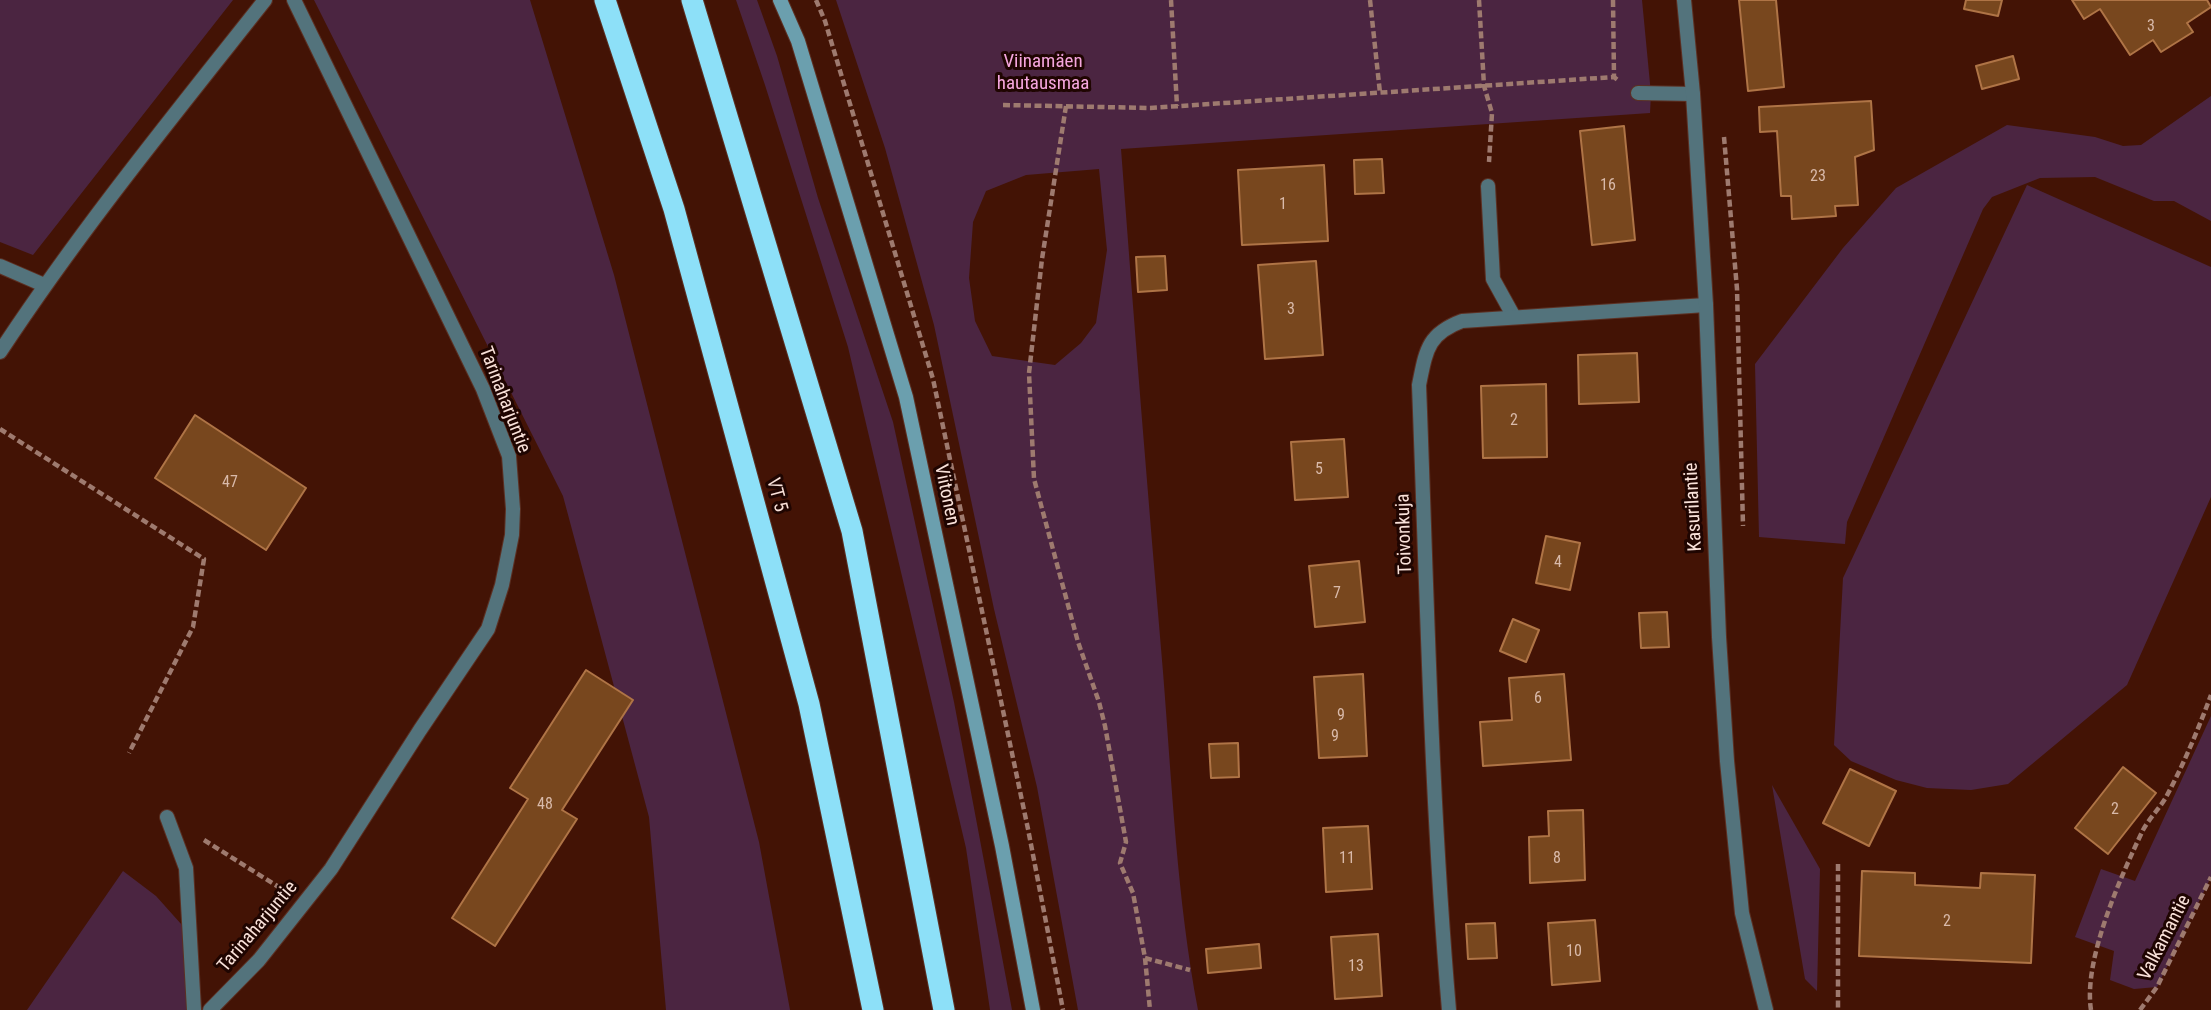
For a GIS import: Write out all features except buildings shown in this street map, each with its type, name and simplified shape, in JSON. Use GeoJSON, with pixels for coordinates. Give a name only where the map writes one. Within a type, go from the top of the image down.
{"type":"FeatureCollection","features":[{"type":"Feature","properties":{"kind":"highway","name":"VT 5"},"geometry":{"type":"LineString","coordinates":[[605,0],[674,209],[809,704],[873,1010]]}},
{"type":"Feature","properties":{"kind":"highway"},"geometry":{"type":"LineString","coordinates":[[692,0],[852,531],[944,1010]]}},
{"type":"Feature","properties":{"kind":"main road","name":"Viitonen"},"geometry":{"type":"LineString","coordinates":[[780,0],[798,41],[906,397],[999,832],[1034,1010]]}},
{"type":"Feature","properties":{"kind":"street"},"geometry":{"type":"LineString","coordinates":[[0,352],[44,285],[105,203],[265,0]]}},
{"type":"Feature","properties":{"kind":"street","name":"Tarinaharjuntie"},"geometry":{"type":"LineString","coordinates":[[211,1010],[259,960],[331,869],[488,629],[502,585],[512,536],[509,456],[483,389],[293,0]]}},
{"type":"Feature","properties":{"kind":"street","name":"Kasurilantie"},"geometry":{"type":"LineString","coordinates":[[1684,0],[1693,94],[1706,305],[1718,623],[1727,761],[1742,913],[1766,1010]]}},
{"type":"Feature","properties":{"kind":"street"},"geometry":{"type":"LineString","coordinates":[[1638,93],[1693,94]]}},
{"type":"Feature","properties":{"kind":"street"},"geometry":{"type":"LineString","coordinates":[[1488,186],[1493,279],[1514,317]]}},
{"type":"Feature","properties":{"kind":"street"},"geometry":{"type":"LineString","coordinates":[[0,266],[44,285]]}},
{"type":"Feature","properties":{"kind":"street","name":"Toivonkuja"},"geometry":{"type":"LineString","coordinates":[[1449,1010],[1441,916],[1428,657],[1419,385],[1426,353],[1432,339],[1444,327],[1462,321],[1706,305]]}},
{"type":"Feature","properties":{"kind":"street"},"geometry":{"type":"LineString","coordinates":[[167,817],[186,868],[194,1010]]}},
{"type":"Feature","properties":{"kind":"path"},"geometry":{"type":"LineString","coordinates":[[1171,0],[1177,106]]}},
{"type":"Feature","properties":{"kind":"path"},"geometry":{"type":"LineString","coordinates":[[1370,0],[1380,93]]}},
{"type":"Feature","properties":{"kind":"path"},"geometry":{"type":"LineString","coordinates":[[1479,0],[1484,86],[1492,113],[1488,186]]}},
{"type":"Feature","properties":{"kind":"path"},"geometry":{"type":"LineString","coordinates":[[1613,0],[1614,78]]}},
{"type":"Feature","properties":{"kind":"path"},"geometry":{"type":"LineString","coordinates":[[1003,105],[1150,108],[1614,78],[1638,93]]}},
{"type":"Feature","properties":{"kind":"path"},"geometry":{"type":"LineString","coordinates":[[1066,106],[1029,373],[1034,478],[1078,642],[1099,702],[1126,842],[1120,863],[1133,893],[1145,958],[1150,1010]]}},
{"type":"Feature","properties":{"kind":"path"},"geometry":{"type":"LineString","coordinates":[[1724,136],[1737,289],[1743,535]]}},
{"type":"Feature","properties":{"kind":"path"},"geometry":{"type":"LineString","coordinates":[[0,429],[204,559],[193,627],[130,753]]}},
{"type":"Feature","properties":{"kind":"path"},"geometry":{"type":"LineString","coordinates":[[2091,1010],[2088,992],[2102,932],[2114,900],[2144,828],[2164,800],[2211,695]]}},
{"type":"Feature","properties":{"kind":"path"},"geometry":{"type":"LineString","coordinates":[[200,837],[271,882]]}},
{"type":"Feature","properties":{"kind":"path"},"geometry":{"type":"LineString","coordinates":[[1838,864],[1838,1010]]}},
{"type":"Feature","properties":{"kind":"path","name":"Valkamantie"},"geometry":{"type":"LineString","coordinates":[[2140,1010],[2157,987],[2211,877]]}},
{"type":"Feature","properties":{"kind":"path"},"geometry":{"type":"LineString","coordinates":[[1145,958],[1190,970]]}},
{"type":"Feature","properties":{"kind":"green space"},"geometry":{"type":"Polygon","coordinates":[[[0,0],[233,0],[33,255],[0,242],[0,0]]]}},
{"type":"Feature","properties":{"kind":"green space"},"geometry":{"type":"Polygon","coordinates":[[[314,0],[530,0],[614,275],[759,842],[790,1010],[666,1010],[649,817],[563,496],[314,0]]]}},
{"type":"Feature","properties":{"kind":"green space"},"geometry":{"type":"Polygon","coordinates":[[[736,0],[757,0],[777,56],[818,198],[893,422],[954,702],[1012,1010],[990,1010],[966,848],[848,347],[736,0]]]}},
{"type":"Feature","properties":{"kind":"green space","name":"Viinamäen hautausmaa"},"geometry":{"type":"Polygon","coordinates":[[[836,0],[1642,0],[1651,94],[1650,113],[1121,149],[1176,842],[1198,1010],[1078,1010],[1037,787],[994,609],[934,325],[885,148],[836,0]],[[1099,169],[1026,175],[986,191],[973,222],[969,278],[975,321],[992,356],[1055,365],[1081,343],[1096,323],[1107,250],[1099,169]]]}},
{"type":"Feature","properties":{"kind":"green space"},"geometry":{"type":"Polygon","coordinates":[[[2211,96],[2211,221],[2174,201],[2154,201],[2095,177],[2040,178],[1992,197],[1983,209],[1847,522],[1845,544],[1759,537],[1755,364],[1843,248],[1896,188],[2007,125],[2095,137],[2123,146],[2141,145],[2211,96]]]}},
{"type":"Feature","properties":{"kind":"green space"},"geometry":{"type":"Polygon","coordinates":[[[2027,185],[2211,267],[2211,497],[2127,685],[2008,784],[1971,790],[1927,788],[1896,780],[1851,761],[1834,745],[1843,578],[2027,185]]]}},
{"type":"Feature","properties":{"kind":"green space"},"geometry":{"type":"Polygon","coordinates":[[[2211,716],[2211,877],[2157,987],[2134,989],[2110,980],[2114,951],[2075,937],[2101,869],[2135,881],[2211,716]]]}},
{"type":"Feature","properties":{"kind":"green space"},"geometry":{"type":"Polygon","coordinates":[[[1772,785],[1820,869],[1817,991],[1805,979],[1772,785]]]}},
{"type":"Feature","properties":{"kind":"green space"},"geometry":{"type":"Polygon","coordinates":[[[123,871],[156,896],[190,934],[194,1010],[27,1010],[123,871]]]}}]}
